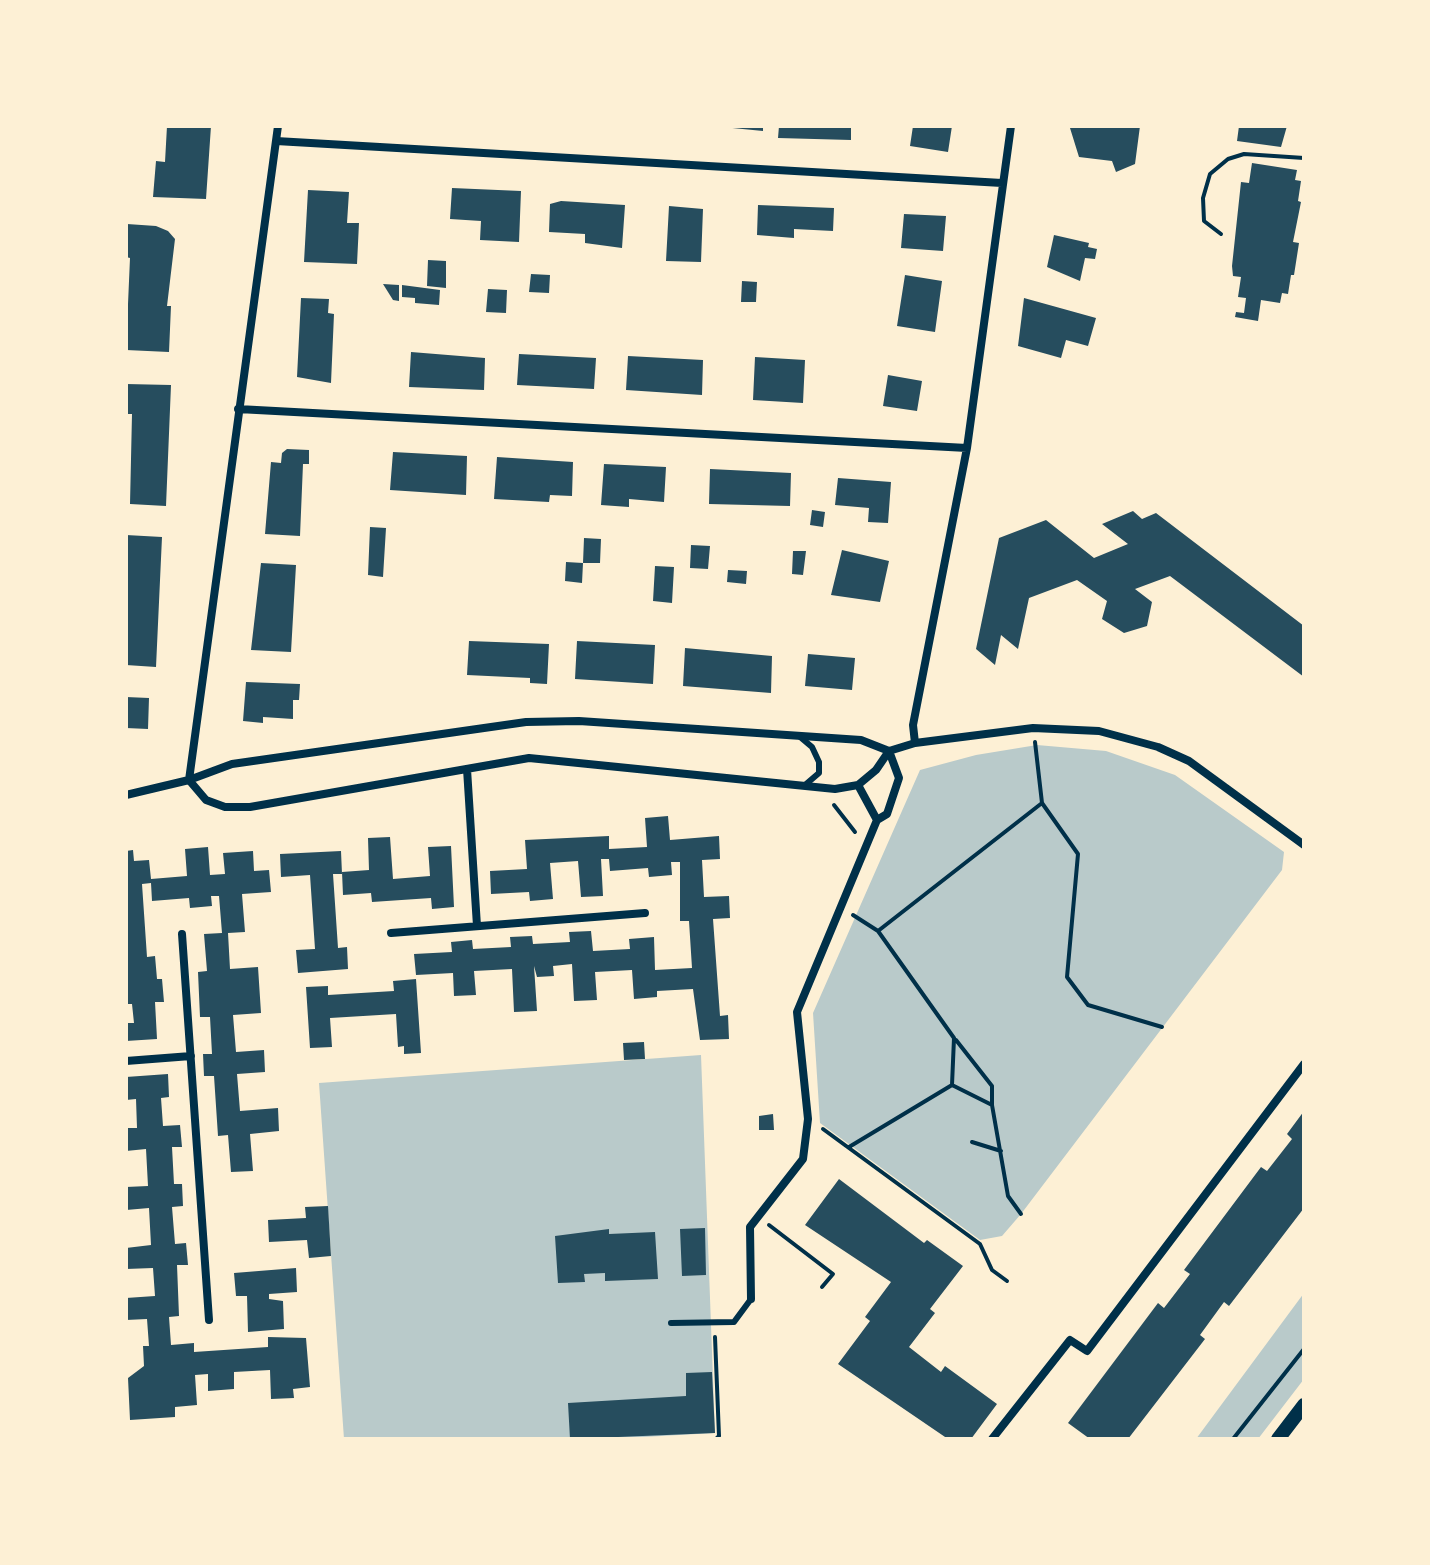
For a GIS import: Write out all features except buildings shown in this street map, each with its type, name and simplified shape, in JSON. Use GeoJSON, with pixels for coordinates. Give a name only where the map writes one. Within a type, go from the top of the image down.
{"type":"FeatureCollection","features":[{"type":"Feature","properties":{"kind":"street"},"geometry":{"type":"LineString","coordinates":[[278,126],[189,780],[206,800],[225,807],[250,807],[529,758],[802,787],[858,785],[876,770],[889,751],[915,743],[1033,728],[1099,731],[1158,747],[1189,761],[1304,845]]}},
{"type":"Feature","properties":{"kind":"street"},"geometry":{"type":"LineString","coordinates":[[915,743],[913,725],[967,448],[1011,126]]}},
{"type":"Feature","properties":{"kind":"street"},"geometry":{"type":"LineString","coordinates":[[276,141],[1002,183]]}},
{"type":"Feature","properties":{"kind":"street"},"geometry":{"type":"LineString","coordinates":[[238,409],[967,448]]}},
{"type":"Feature","properties":{"kind":"street"},"geometry":{"type":"LineString","coordinates":[[126,795],[189,780],[232,764],[291,753],[526,722],[579,721],[861,740],[889,751],[899,778],[887,814],[877,820],[797,1012],[808,1119],[803,1159],[750,1227],[751,1299]]}},
{"type":"Feature","properties":{"kind":"street"},"geometry":{"type":"LineString","coordinates":[[467,769],[477,926]]}},
{"type":"Feature","properties":{"kind":"street"},"geometry":{"type":"LineString","coordinates":[[858,785],[877,820]]}},
{"type":"Feature","properties":{"kind":"street"},"geometry":{"type":"LineString","coordinates":[[391,933],[645,913]]}},
{"type":"Feature","properties":{"kind":"street"},"geometry":{"type":"LineString","coordinates":[[182,934],[209,1320]]}},
{"type":"Feature","properties":{"kind":"street"},"geometry":{"type":"LineString","coordinates":[[126,1061],[191,1056]]}},
{"type":"Feature","properties":{"kind":"street"},"geometry":{"type":"LineString","coordinates":[[992,1439],[1070,1340],[1087,1351],[1304,1064]]}},
{"type":"Feature","properties":{"kind":"street"},"geometry":{"type":"LineString","coordinates":[[1278,1439],[1304,1405]]}},
{"type":"Feature","properties":{"kind":"lane"},"geometry":{"type":"LineString","coordinates":[[799,736],[812,747],[819,762],[819,773],[813,782],[802,787]]}},
{"type":"Feature","properties":{"kind":"lane"},"geometry":{"type":"LineString","coordinates":[[671,1323],[734,1322],[751,1299]]}},
{"type":"Feature","properties":{"kind":"path"},"geometry":{"type":"LineString","coordinates":[[1221,234],[1204,221],[1203,198],[1210,174],[1228,159],[1244,154],[1304,158]]}},
{"type":"Feature","properties":{"kind":"path"},"geometry":{"type":"LineString","coordinates":[[1033,728],[1042,803],[1078,854],[1067,977],[1088,1005],[1162,1027]]}},
{"type":"Feature","properties":{"kind":"path"},"geometry":{"type":"LineString","coordinates":[[878,931],[1042,803]]}},
{"type":"Feature","properties":{"kind":"path"},"geometry":{"type":"LineString","coordinates":[[840,909],[868,922],[878,931],[992,1086],[992,1105],[1008,1196],[1021,1214]]}},
{"type":"Feature","properties":{"kind":"path"},"geometry":{"type":"LineString","coordinates":[[952,1085],[954,1038]]}},
{"type":"Feature","properties":{"kind":"path"},"geometry":{"type":"LineString","coordinates":[[849,1147],[952,1085]]}},
{"type":"Feature","properties":{"kind":"path"},"geometry":{"type":"LineString","coordinates":[[952,1085],[992,1105]]}},
{"type":"Feature","properties":{"kind":"path"},"geometry":{"type":"LineString","coordinates":[[808,1119],[980,1244],[992,1270],[1007,1281]]}},
{"type":"Feature","properties":{"kind":"path"},"geometry":{"type":"LineString","coordinates":[[972,1142],[1002,1151]]}},
{"type":"Feature","properties":{"kind":"path"},"geometry":{"type":"LineString","coordinates":[[758,1217],[833,1274],[822,1287]]}},
{"type":"Feature","properties":{"kind":"path"},"geometry":{"type":"LineString","coordinates":[[715,1323],[719,1436],[716,1439]]}},
{"type":"Feature","properties":{"kind":"path"},"geometry":{"type":"LineString","coordinates":[[1233,1439],[1304,1349]]}},
{"type":"Feature","properties":{"kind":"shaded area"},"geometry":{"type":"Polygon","coordinates":[[[1037,745],[1106,751],[1175,775],[1284,852],[1282,870],[1021,1214],[1002,1236],[980,1240],[820,1123],[813,1013],[920,770],[976,755],[1037,745]]]}},
{"type":"Feature","properties":{"kind":"shaded area"},"geometry":{"type":"Polygon","coordinates":[[[701,1055],[715,1433],[608,1439],[344,1439],[319,1083],[701,1055]]]}},
{"type":"Feature","properties":{"kind":"shaded area"},"geometry":{"type":"Polygon","coordinates":[[[1304,1293],[1304,1379],[1258,1439],[1196,1439],[1304,1293]]]}}]}
